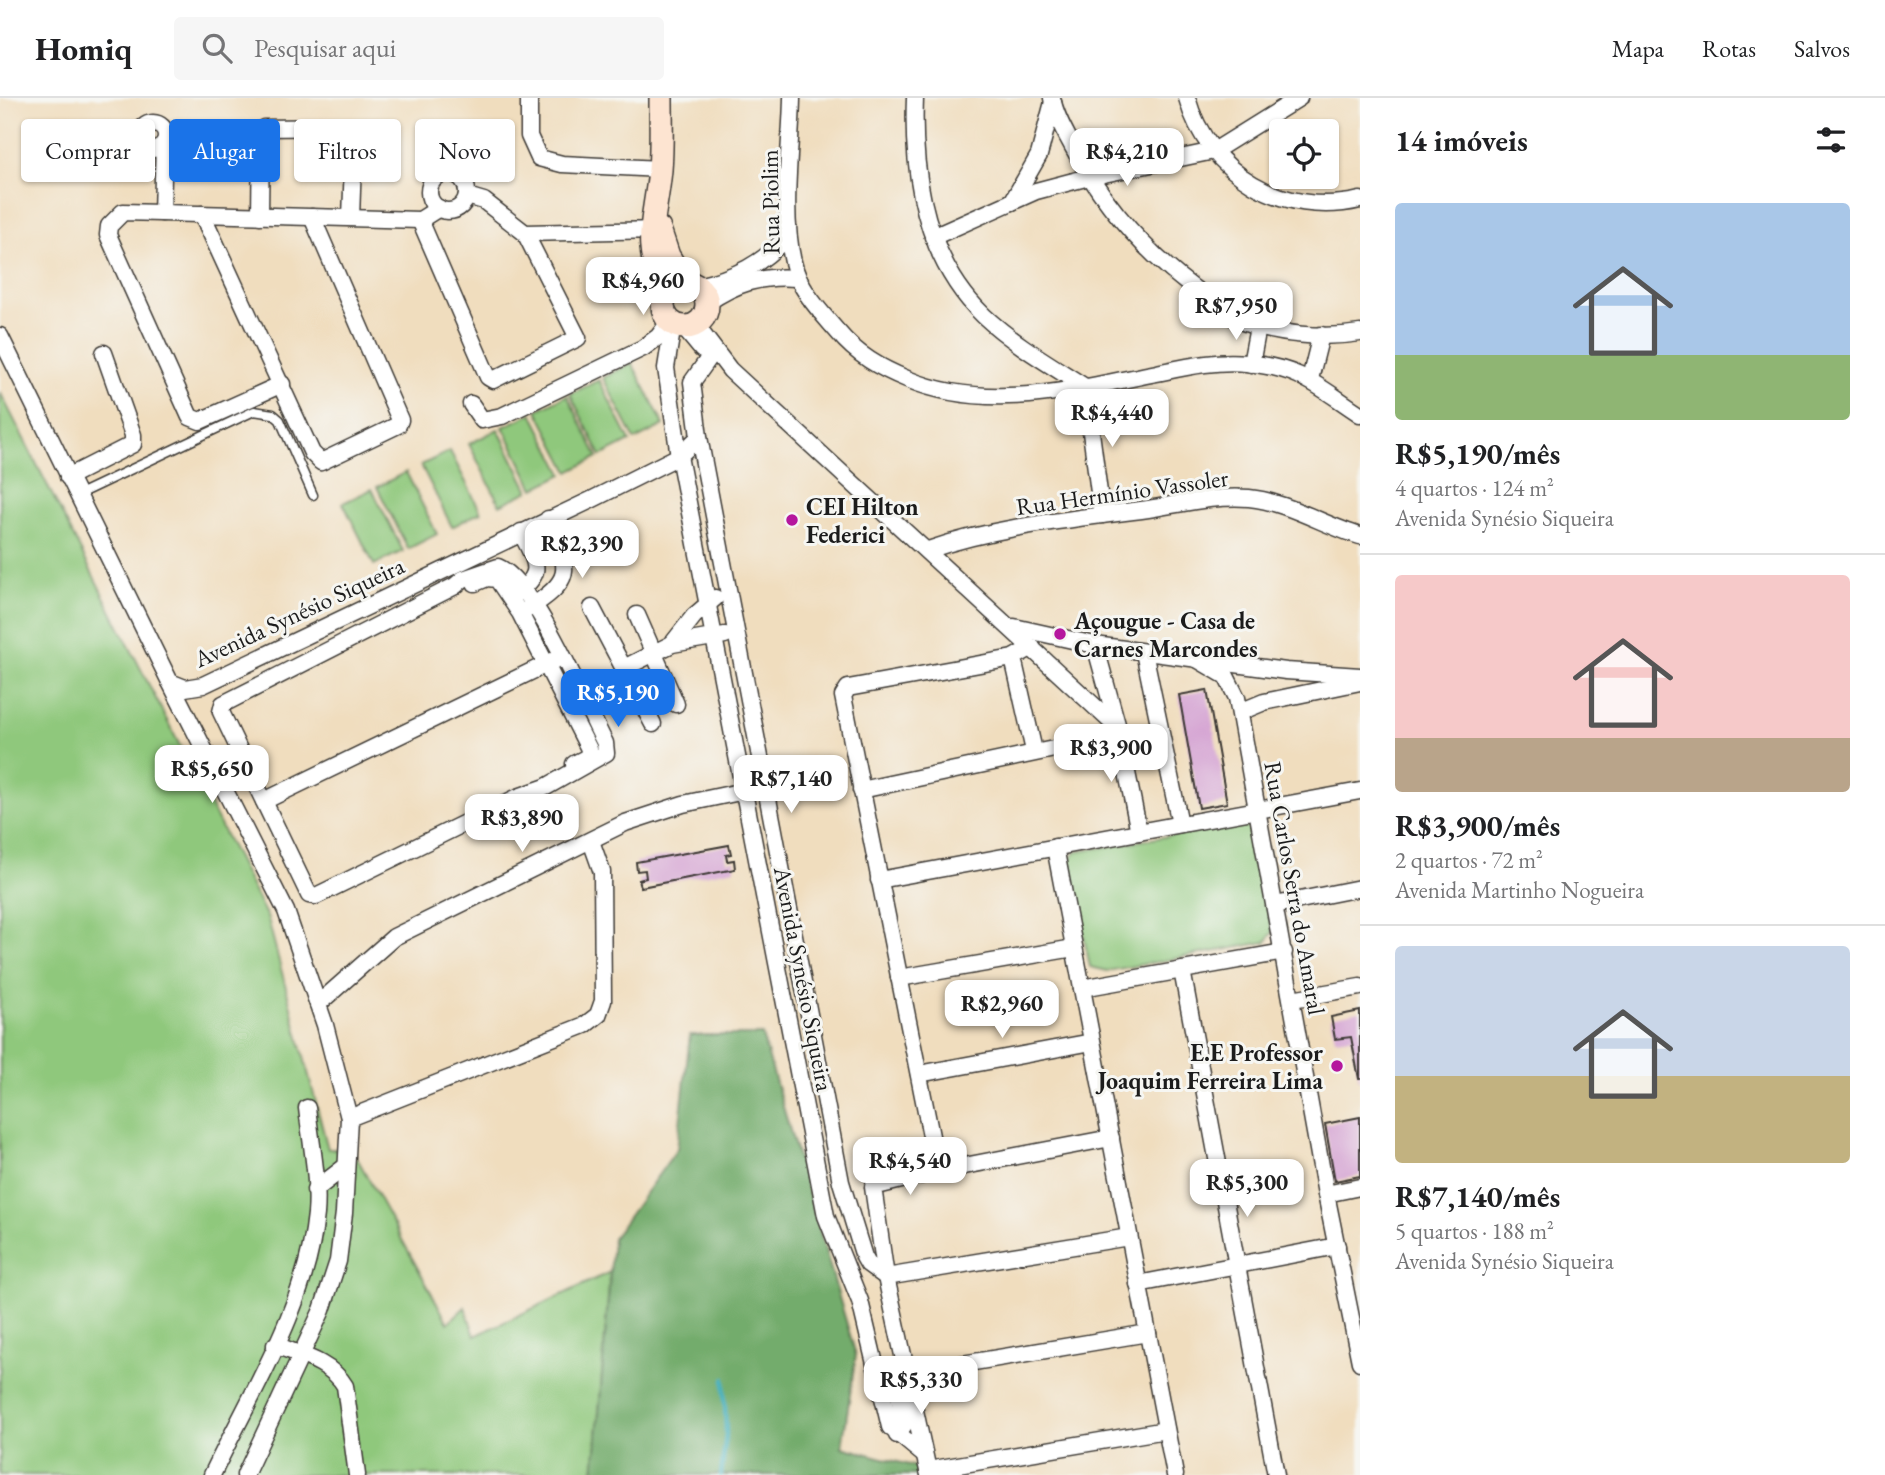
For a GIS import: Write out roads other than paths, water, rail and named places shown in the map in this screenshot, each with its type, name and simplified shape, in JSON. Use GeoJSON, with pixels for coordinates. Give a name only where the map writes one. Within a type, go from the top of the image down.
{"type":"FeatureCollection","features":[{"type":"Feature","properties":{"kind":"street"},"geometry":{"type":"LineString","coordinates":[[530,98],[528,136],[539,158],[562,164],[660,169]]}},
{"type":"Feature","properties":{"kind":"street"},"geometry":{"type":"LineString","coordinates":[[471,404],[482,420],[502,416],[643,348],[680,324],[704,315],[689,291],[653,262],[660,169],[661,98]]}},
{"type":"Feature","properties":{"kind":"street","name":"Rua Piolim"},"geometry":{"type":"LineString","coordinates":[[792,98],[788,235],[797,278],[850,346],[882,369],[938,392],[971,398],[1008,397],[1085,387],[1205,364],[1251,364],[1278,368],[1310,379],[1360,414]]}},
{"type":"Feature","properties":{"kind":"street"},"geometry":{"type":"LineString","coordinates":[[915,98],[917,173],[924,211],[933,237],[957,286],[984,315],[1015,342],[1085,387],[1102,515]]}},
{"type":"Feature","properties":{"kind":"street"},"geometry":{"type":"LineString","coordinates":[[1187,98],[1214,151],[1241,180],[1268,192],[1314,202],[1341,205],[1360,200]]}},
{"type":"Feature","properties":{"kind":"street"},"geometry":{"type":"LineString","coordinates":[[933,237],[1036,191],[1214,151],[1299,98]]}},
{"type":"Feature","properties":{"kind":"street"},"geometry":{"type":"LineString","coordinates":[[1012,202],[1039,155],[1053,100]]}},
{"type":"Feature","properties":{"kind":"street"},"geometry":{"type":"LineString","coordinates":[[1053,100],[1089,177],[1133,236],[1173,272],[1240,321],[1258,327],[1321,335],[1360,333]]}},
{"type":"Feature","properties":{"kind":"street"},"geometry":{"type":"LineString","coordinates":[[260,216],[261,133],[264,128],[349,127],[354,133],[351,218]]}},
{"type":"Feature","properties":{"kind":"street"},"geometry":{"type":"LineString","coordinates":[[162,213],[164,143]]}},
{"type":"Feature","properties":{"kind":"street"},"geometry":{"type":"LineString","coordinates":[[449,173],[461,178],[467,187],[467,196],[460,207],[452,211],[439,208],[430,199],[429,191],[440,175],[449,173]]}},
{"type":"Feature","properties":{"kind":"street"},"geometry":{"type":"LineString","coordinates":[[420,220],[488,377],[493,380],[578,338],[525,233],[484,201],[467,196]]}},
{"type":"Feature","properties":{"kind":"street"},"geometry":{"type":"LineString","coordinates":[[282,384],[200,421],[190,417],[108,235],[115,216],[123,212],[420,220],[439,208]]}},
{"type":"Feature","properties":{"kind":"street"},"geometry":{"type":"LineString","coordinates":[[202,214],[318,462],[325,462],[398,425],[400,420],[312,217]]}},
{"type":"Feature","properties":{"kind":"street"},"geometry":{"type":"LineString","coordinates":[[525,233],[654,224]]}},
{"type":"Feature","properties":{"kind":"street"},"geometry":{"type":"LineString","coordinates":[[788,235],[774,251],[746,271],[689,291],[663,305],[712,354],[1011,626],[1119,732]]}},
{"type":"Feature","properties":{"kind":"street"},"geometry":{"type":"LineString","coordinates":[[689,291],[751,280],[797,278]]}},
{"type":"Feature","properties":{"kind":"street","name":"Avenida Synésio Siqueira"},"geometry":{"type":"LineString","coordinates":[[680,324],[668,347],[667,376],[679,456],[826,1216],[860,1301],[888,1422],[897,1435]]}},
{"type":"Feature","properties":{"kind":"street"},"geometry":{"type":"LineString","coordinates":[[1251,364],[1258,327]]}},
{"type":"Feature","properties":{"kind":"street"},"geometry":{"type":"LineString","coordinates":[[1310,379],[1321,335]]}},
{"type":"Feature","properties":{"kind":"street","name":"Avenida Synésio Siqueira"},"geometry":{"type":"LineString","coordinates":[[0,336],[170,682],[184,688],[203,685],[679,456],[699,437]]}},
{"type":"Feature","properties":{"kind":"street"},"geometry":{"type":"LineString","coordinates":[[68,477],[133,444],[133,435],[104,353]]}},
{"type":"Feature","properties":{"kind":"street"},"geometry":{"type":"LineString","coordinates":[[667,376],[692,382],[712,354]]}},
{"type":"Feature","properties":{"kind":"street","name":"Avenida Synésio Siqueira"},"geometry":{"type":"LineString","coordinates":[[692,382],[699,437],[841,1182],[864,1257],[868,1264],[886,1277]]}},
{"type":"Feature","properties":{"kind":"street","name":"Rua Hermínio Vassoler"},"geometry":{"type":"LineString","coordinates":[[928,550],[957,540],[1214,499],[1248,498],[1280,504],[1360,536]]}},
{"type":"Feature","properties":{"kind":"street"},"geometry":{"type":"LineString","coordinates":[[527,609],[563,580],[566,571],[566,563],[548,519]]}},
{"type":"Feature","properties":{"kind":"street"},"geometry":{"type":"LineString","coordinates":[[517,593],[534,580],[537,567],[521,532]]}},
{"type":"Feature","properties":{"kind":"street"},"geometry":{"type":"LineString","coordinates":[[498,567],[508,572],[527,609],[561,657],[605,743],[606,753],[546,787],[518,797],[312,896],[309,895],[221,712],[222,704],[455,586],[463,579],[498,567]]}},
{"type":"Feature","properties":{"kind":"street"},"geometry":{"type":"LineString","coordinates":[[672,644],[709,601],[729,592]]}},
{"type":"Feature","properties":{"kind":"street"},"geometry":{"type":"LineString","coordinates":[[592,608],[626,667],[653,724]]}},
{"type":"Feature","properties":{"kind":"street"},"geometry":{"type":"LineString","coordinates":[[518,797],[538,782],[589,754],[546,664],[527,609]]}},
{"type":"Feature","properties":{"kind":"street"},"geometry":{"type":"LineString","coordinates":[[637,615],[676,704]]}},
{"type":"Feature","properties":{"kind":"street"},"geometry":{"type":"LineString","coordinates":[[1011,626],[1095,645],[1360,676]]}},
{"type":"Feature","properties":{"kind":"street"},"geometry":{"type":"LineString","coordinates":[[626,667],[672,644],[737,632]]}},
{"type":"Feature","properties":{"kind":"street"},"geometry":{"type":"LineString","coordinates":[[1095,645],[1119,732],[1139,832]]}},
{"type":"Feature","properties":{"kind":"street"},"geometry":{"type":"LineString","coordinates":[[939,1171],[861,790],[844,692],[848,688],[1013,658],[1032,647]]}},
{"type":"Feature","properties":{"kind":"street"},"geometry":{"type":"LineString","coordinates":[[1144,652],[1180,824]]}},
{"type":"Feature","properties":{"kind":"street"},"geometry":{"type":"LineString","coordinates":[[264,802],[561,657]]}},
{"type":"Feature","properties":{"kind":"street"},"geometry":{"type":"LineString","coordinates":[[1013,658],[1034,751]]}},
{"type":"Feature","properties":{"kind":"street","name":"Rua Carlos Serra do Amaral"},"geometry":{"type":"LineString","coordinates":[[1197,659],[1227,676],[1240,712],[1326,1194],[1337,1246],[1353,1292],[1360,1362]]}},
{"type":"Feature","properties":{"kind":"street"},"geometry":{"type":"LineString","coordinates":[[170,682],[286,911],[318,1004],[349,1118],[338,1261],[322,1310],[245,1475]]}},
{"type":"Feature","properties":{"kind":"street"},"geometry":{"type":"LineString","coordinates":[[1240,712],[1278,699],[1360,682]]}},
{"type":"Feature","properties":{"kind":"street"},"geometry":{"type":"LineString","coordinates":[[861,790],[1119,732]]}},
{"type":"Feature","properties":{"kind":"street"},"geometry":{"type":"LineString","coordinates":[[318,1004],[394,937],[625,823],[683,804],[766,786]]}},
{"type":"Feature","properties":{"kind":"street"},"geometry":{"type":"LineString","coordinates":[[879,880],[1360,790]]}},
{"type":"Feature","properties":{"kind":"street"},"geometry":{"type":"LineString","coordinates":[[349,1118],[585,1026],[598,1015],[603,1002],[602,872],[591,841]]}},
{"type":"Feature","properties":{"kind":"street"},"geometry":{"type":"LineString","coordinates":[[1055,847],[1175,1475]]}},
{"type":"Feature","properties":{"kind":"street"},"geometry":{"type":"LineString","coordinates":[[1275,905],[1360,888]]}},
{"type":"Feature","properties":{"kind":"street"},"geometry":{"type":"LineString","coordinates":[[899,978],[1074,948]]}},
{"type":"Feature","properties":{"kind":"street"},"geometry":{"type":"LineString","coordinates":[[1082,988],[1284,952]]}},
{"type":"Feature","properties":{"kind":"street"},"geometry":{"type":"LineString","coordinates":[[1182,970],[1276,1475]]}},
{"type":"Feature","properties":{"kind":"street"},"geometry":{"type":"LineString","coordinates":[[1292,999],[1360,987]]}},
{"type":"Feature","properties":{"kind":"street"},"geometry":{"type":"LineString","coordinates":[[919,1074],[1092,1042]]}},
{"type":"Feature","properties":{"kind":"street"},"geometry":{"type":"LineString","coordinates":[[212,1475],[275,1345],[299,1287],[314,1225],[315,1190],[307,1108]]}},
{"type":"Feature","properties":{"kind":"street"},"geometry":{"type":"LineString","coordinates":[[927,1467],[886,1277],[873,1187],[939,1171],[1111,1138]]}},
{"type":"Feature","properties":{"kind":"street"},"geometry":{"type":"LineString","coordinates":[[315,1190],[346,1166]]}},
{"type":"Feature","properties":{"kind":"street"},"geometry":{"type":"LineString","coordinates":[[1326,1194],[1360,1187]]}},
{"type":"Feature","properties":{"kind":"street"},"geometry":{"type":"LineString","coordinates":[[314,1225],[342,1228]]}},
{"type":"Feature","properties":{"kind":"street"},"geometry":{"type":"LineString","coordinates":[[886,1277],[1129,1237]]}},
{"type":"Feature","properties":{"kind":"street"},"geometry":{"type":"LineString","coordinates":[[1138,1284],[1337,1246]]}},
{"type":"Feature","properties":{"kind":"street"},"geometry":{"type":"LineString","coordinates":[[927,1467],[897,1435],[904,1425],[898,1390],[908,1373],[1148,1332]]}},
{"type":"Feature","properties":{"kind":"street"},"geometry":{"type":"LineString","coordinates":[[275,1345],[327,1367],[340,1376],[345,1386],[357,1475]]}},
{"type":"Feature","properties":{"kind":"street"},"geometry":{"type":"LineString","coordinates":[[927,1467],[1166,1430]]}},
{"type":"Feature","properties":{"kind":"lane"},"geometry":{"type":"LineString","coordinates":[[77,495],[254,411],[264,411],[280,420],[313,495]]}},
{"type":"Feature","properties":{"kind":"waterway"},"geometry":{"type":"LineString","coordinates":[[721,1475],[726,1434],[724,1379]]}},
{"type":"Feature","properties":{"kind":"place","name":"CEI Hilton Federici"},"geometry":{"type":"Point","coordinates":[792,520]}},
{"type":"Feature","properties":{"kind":"place","name":"Açougue - Casa de Carnes Marcondes"},"geometry":{"type":"Point","coordinates":[1060,634]}},
{"type":"Feature","properties":{"kind":"place","name":"E.E Professor Joaquim Ferreira Lima"},"geometry":{"type":"Point","coordinates":[1337,1066]}}]}
